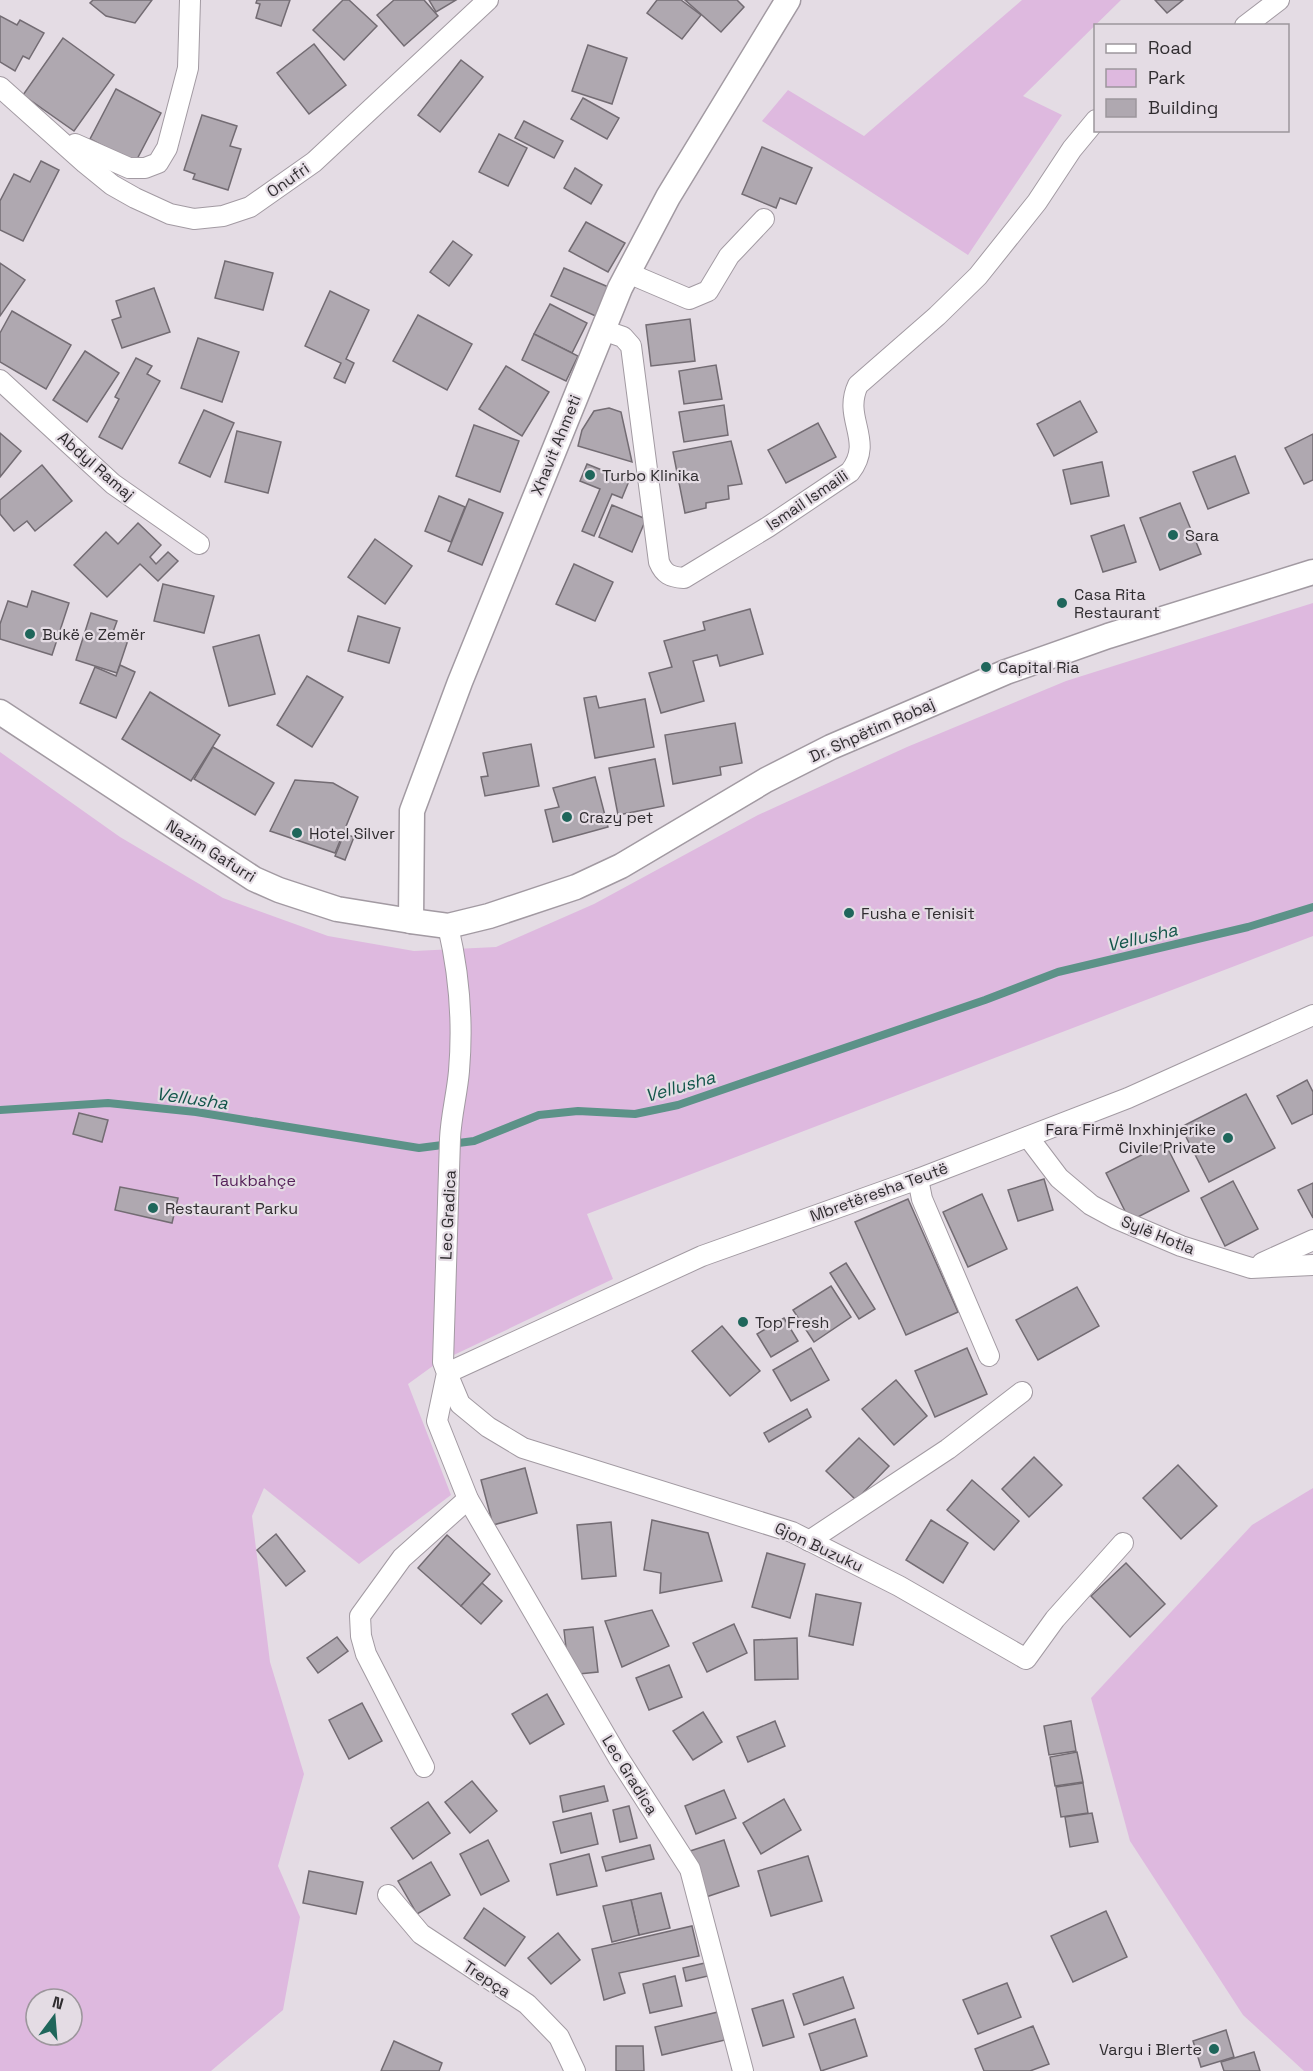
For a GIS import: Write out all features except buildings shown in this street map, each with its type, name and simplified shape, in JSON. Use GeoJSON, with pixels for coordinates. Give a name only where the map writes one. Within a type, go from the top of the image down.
{"type":"FeatureCollection","features":[{"type":"Feature","properties":{"kind":"street"},"geometry":{"type":"LineString","coordinates":[[0,87],[57,135],[129,168],[145,168],[158,163],[167,148],[188,68],[190,0]]}},
{"type":"Feature","properties":{"kind":"street","name":"Onufri"},"geometry":{"type":"LineString","coordinates":[[57,135],[112,185],[135,198],[170,214],[194,219],[223,216],[250,207],[314,162],[488,0]]}},
{"type":"Feature","properties":{"kind":"street","name":"Xhavit Ahmeti"},"geometry":{"type":"LineString","coordinates":[[411,921],[412,811],[460,682],[603,330],[628,273],[668,197],[788,0]]}},
{"type":"Feature","properties":{"kind":"street"},"geometry":{"type":"LineString","coordinates":[[1248,24],[1279,0]]}},
{"type":"Feature","properties":{"kind":"street","name":"Ismail Ismaili"},"geometry":{"type":"LineString","coordinates":[[603,330],[623,337],[631,346],[659,562],[663,571],[672,578],[684,578],[776,522],[850,472],[860,460],[861,445],[852,398],[858,385],[937,316],[978,276],[1037,202],[1072,149],[1094,121]]}},
{"type":"Feature","properties":{"kind":"street"},"geometry":{"type":"LineString","coordinates":[[628,273],[689,299],[708,291],[729,256],[764,219]]}},
{"type":"Feature","properties":{"kind":"street","name":"Abdyl Ramaj"},"geometry":{"type":"LineString","coordinates":[[0,380],[113,484],[199,544]]}},
{"type":"Feature","properties":{"kind":"street","name":"Dr. Shpëtim Robaj"},"geometry":{"type":"LineString","coordinates":[[448,926],[576,887],[621,866],[766,780],[831,747],[1006,672],[1108,636],[1313,572]]}},
{"type":"Feature","properties":{"kind":"street","name":"Nazim Gafurri"},"geometry":{"type":"LineString","coordinates":[[0,712],[254,879],[279,890],[338,909],[448,926]]}},
{"type":"Feature","properties":{"kind":"street","name":"Lec Gradica"},"geometry":{"type":"LineString","coordinates":[[448,926],[453,945],[461,1032],[459,1072],[452,1121],[446,1218],[443,1362],[447,1373],[437,1420],[468,1499],[618,1757],[690,1869],[743,2071]]}},
{"type":"Feature","properties":{"kind":"street","name":"Mbretëresha Teutë"},"geometry":{"type":"LineString","coordinates":[[447,1373],[702,1256],[918,1179],[1128,1098],[1313,1015]]}},
{"type":"Feature","properties":{"kind":"street","name":"Sylë Hotla"},"geometry":{"type":"LineString","coordinates":[[1028,1137],[1059,1178],[1091,1205],[1181,1246],[1251,1268]]}},
{"type":"Feature","properties":{"kind":"street"},"geometry":{"type":"LineString","coordinates":[[918,1179],[922,1199],[989,1356]]}},
{"type":"Feature","properties":{"kind":"street"},"geometry":{"type":"LineString","coordinates":[[1251,1268],[1313,1240]]}},
{"type":"Feature","properties":{"kind":"street"},"geometry":{"type":"LineString","coordinates":[[1251,1268],[1313,1265]]}},
{"type":"Feature","properties":{"kind":"street","name":"Gjon Buzuku"},"geometry":{"type":"LineString","coordinates":[[447,1373],[460,1404],[488,1427],[523,1448],[792,1532],[899,1586],[1026,1659],[1055,1619],[1123,1543]]}},
{"type":"Feature","properties":{"kind":"street"},"geometry":{"type":"LineString","coordinates":[[809,1540],[948,1449],[1022,1392]]}},
{"type":"Feature","properties":{"kind":"street"},"geometry":{"type":"LineString","coordinates":[[424,1767],[366,1654],[361,1636],[360,1616],[402,1558],[468,1499]]}},
{"type":"Feature","properties":{"kind":"street","name":"Trepça"},"geometry":{"type":"LineString","coordinates":[[388,1895],[421,1934],[527,2004],[559,2037],[575,2071]]}},
{"type":"Feature","properties":{"kind":"green space"},"geometry":{"type":"Polygon","coordinates":[[[1022,0],[1121,0],[1023,96],[1062,115],[968,255],[762,121],[788,90],[864,136],[1022,0]]]}},
{"type":"Feature","properties":{"kind":"green space","name":"Taukbahçe"},"geometry":{"type":"Polygon","coordinates":[[[1313,603],[1313,936],[587,1214],[613,1279],[437,1363],[408,1384],[451,1495],[359,1564],[264,1488],[252,1516],[270,1662],[304,1774],[278,1866],[300,1917],[283,2010],[211,2071],[0,2071],[0,752],[120,837],[223,898],[328,936],[414,951],[496,947],[594,904],[758,815],[907,747],[1066,681],[1313,603]]]}},
{"type":"Feature","properties":{"kind":"green space"},"geometry":{"type":"Polygon","coordinates":[[[1313,1488],[1313,2071],[1304,2071],[1243,2015],[1130,1841],[1091,1698],[1252,1525],[1313,1488]]]}},
{"type":"Feature","properties":{"kind":"waterway","name":"Vellusha"},"geometry":{"type":"LineString","coordinates":[[0,1110],[108,1103],[196,1112],[419,1148],[474,1141],[539,1115],[578,1111],[635,1114],[678,1105],[985,1000],[1058,972],[1248,927],[1313,907]]}},
{"type":"Feature","properties":{"kind":"place","name":"Turbo Klinika"},"geometry":{"type":"Point","coordinates":[590,475]}},
{"type":"Feature","properties":{"kind":"place","name":"Sara"},"geometry":{"type":"Point","coordinates":[1173,535]}},
{"type":"Feature","properties":{"kind":"place","name":"Casa Rita Restaurant"},"geometry":{"type":"Point","coordinates":[1062,603]}},
{"type":"Feature","properties":{"kind":"place","name":"Bukë e Zemër"},"geometry":{"type":"Point","coordinates":[30,634]}},
{"type":"Feature","properties":{"kind":"place","name":"Capital Ria"},"geometry":{"type":"Point","coordinates":[986,667]}},
{"type":"Feature","properties":{"kind":"place","name":"Crazy pet"},"geometry":{"type":"Point","coordinates":[567,817]}},
{"type":"Feature","properties":{"kind":"place","name":"Hotel Silver"},"geometry":{"type":"Point","coordinates":[297,833]}},
{"type":"Feature","properties":{"kind":"place","name":"Fusha e Tenisit"},"geometry":{"type":"Point","coordinates":[849,913]}},
{"type":"Feature","properties":{"kind":"place","name":"Fara Firmë Inxhinjerike Civile Private"},"geometry":{"type":"Point","coordinates":[1228,1138]}},
{"type":"Feature","properties":{"kind":"place","name":"Restaurant Parku"},"geometry":{"type":"Point","coordinates":[153,1208]}},
{"type":"Feature","properties":{"kind":"place","name":"Top Fresh"},"geometry":{"type":"Point","coordinates":[743,1322]}},
{"type":"Feature","properties":{"kind":"place","name":"Vargu i Blerte"},"geometry":{"type":"Point","coordinates":[1214,2049]}}]}
